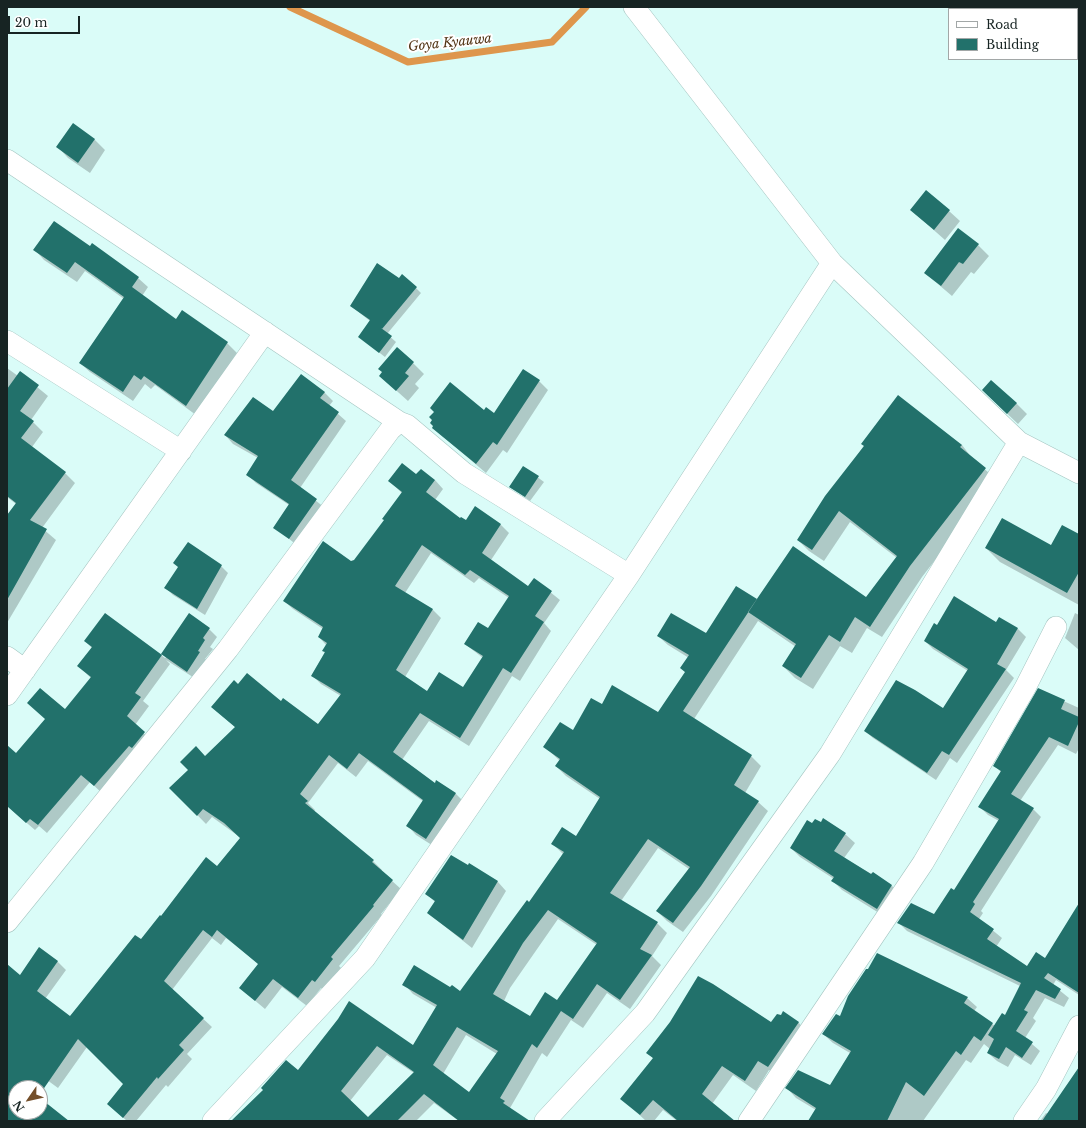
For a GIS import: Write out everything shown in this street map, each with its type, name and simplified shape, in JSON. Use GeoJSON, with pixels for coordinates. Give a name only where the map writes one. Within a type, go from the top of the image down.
{"type":"FeatureCollection","features":[{"type":"Feature","properties":{"kind":"street"},"geometry":{"type":"LineString","coordinates":[[634,7],[832,263],[1019,442],[1079,473]]}},
{"type":"Feature","properties":{"kind":"street"},"geometry":{"type":"LineString","coordinates":[[7,160],[399,422],[407,425],[464,473],[629,575]]}},
{"type":"Feature","properties":{"kind":"street"},"geometry":{"type":"LineString","coordinates":[[213,1121],[365,958],[629,575],[832,263]]}},
{"type":"Feature","properties":{"kind":"street"},"geometry":{"type":"LineString","coordinates":[[7,695],[265,332]]}},
{"type":"Feature","properties":{"kind":"street"},"geometry":{"type":"LineString","coordinates":[[7,341],[181,451]]}},
{"type":"Feature","properties":{"kind":"street"},"geometry":{"type":"LineString","coordinates":[[7,922],[228,649],[390,430],[399,422]]}},
{"type":"Feature","properties":{"kind":"street"},"geometry":{"type":"LineString","coordinates":[[545,1121],[645,1013],[830,754],[1019,442]]}},
{"type":"Feature","properties":{"kind":"street"},"geometry":{"type":"LineString","coordinates":[[749,1121],[923,863],[1025,688],[1056,627]]}},
{"type":"Feature","properties":{"kind":"street"},"geometry":{"type":"LineString","coordinates":[[7,657],[25,670]]}},
{"type":"Feature","properties":{"kind":"street"},"geometry":{"type":"LineString","coordinates":[[1024,1121],[1046,1090],[1079,1026]]}},
{"type":"Feature","properties":{"kind":"building"},"geometry":{"type":"Polygon","coordinates":[[[73,123],[95,139],[78,163],[56,147],[73,123]]]}},
{"type":"Feature","properties":{"kind":"building"},"geometry":{"type":"Polygon","coordinates":[[[926,190],[950,210],[934,230],[910,210],[926,190]]]}},
{"type":"Feature","properties":{"kind":"building"},"geometry":{"type":"Polygon","coordinates":[[[54,221],[90,246],[92,243],[139,277],[132,287],[176,319],[182,310],[228,342],[186,406],[144,376],[141,380],[134,375],[123,392],[79,363],[124,297],[75,262],[67,273],[33,250],[54,221]]]}},
{"type":"Feature","properties":{"kind":"building"},"geometry":{"type":"Polygon","coordinates":[[[958,228],[979,244],[963,264],[959,262],[941,286],[924,273],[958,228]]]}},
{"type":"Feature","properties":{"kind":"building"},"geometry":{"type":"Polygon","coordinates":[[[377,263],[399,278],[402,274],[417,287],[382,329],[392,336],[379,353],[358,337],[370,320],[350,306],[377,263]]]}},
{"type":"Feature","properties":{"kind":"building"},"geometry":{"type":"Polygon","coordinates":[[[397,347],[414,362],[405,373],[409,376],[396,391],[379,376],[382,372],[378,369],[397,347]]]}},
{"type":"Feature","properties":{"kind":"building"},"geometry":{"type":"Polygon","coordinates":[[[523,369],[540,380],[497,445],[493,442],[476,464],[432,428],[433,426],[430,423],[432,420],[429,417],[434,412],[430,408],[450,382],[484,410],[486,407],[494,413],[523,369]]]}},
{"type":"Feature","properties":{"kind":"building"},"geometry":{"type":"Polygon","coordinates":[[[20,371],[39,385],[20,411],[34,421],[21,438],[66,472],[30,520],[47,529],[7,600],[7,515],[16,503],[7,496],[7,389],[20,371]]]}},
{"type":"Feature","properties":{"kind":"building"},"geometry":{"type":"Polygon","coordinates":[[[301,374],[325,392],[320,398],[339,412],[291,480],[317,499],[289,539],[273,528],[289,504],[246,475],[258,456],[224,435],[253,397],[273,411],[301,374]]]}},
{"type":"Feature","properties":{"kind":"building"},"geometry":{"type":"Polygon","coordinates":[[[991,380],[1017,403],[1007,414],[982,390],[991,380]]]}},
{"type":"Feature","properties":{"kind":"building"},"geometry":{"type":"Polygon","coordinates":[[[898,395],[962,445],[960,447],[986,468],[910,566],[870,627],[855,617],[840,642],[829,635],[801,678],[782,666],[796,644],[748,612],[793,546],[866,597],[897,556],[839,511],[812,550],[797,540],[825,496],[864,446],[861,444],[898,395]]]}},
{"type":"Feature","properties":{"kind":"building"},"geometry":{"type":"Polygon","coordinates":[[[402,463],[416,474],[421,469],[435,480],[426,492],[460,518],[461,517],[466,520],[475,506],[501,524],[482,553],[528,586],[534,578],[552,591],[535,616],[544,622],[511,673],[503,668],[460,738],[420,713],[393,752],[435,783],[436,780],[456,793],[426,839],[406,826],[423,800],[359,753],[347,769],[329,755],[300,794],[308,801],[305,803],[374,860],[372,862],[393,880],[373,905],[374,906],[331,957],[333,959],[315,982],[312,980],[298,998],[273,979],[255,1001],[239,988],[258,964],[217,930],[212,937],[203,930],[164,981],[204,1018],[179,1045],[184,1050],[158,1079],[157,1077],[123,1118],[107,1104],[123,1084],[78,1039],[48,1082],[48,1080],[8,1080],[8,1120],[48,1120],[48,1104],[69,1121],[7,1121],[7,964],[20,975],[39,947],[58,961],[37,991],[70,1016],[135,935],[141,939],[160,915],[161,916],[206,857],[217,866],[240,838],[224,823],[203,809],[197,816],[169,788],[188,770],[180,762],[196,746],[205,756],[235,727],[211,707],[234,680],[238,684],[247,673],[281,701],[283,698],[318,724],[341,694],[311,676],[325,652],[322,651],[327,643],[318,637],[323,627],[283,601],[323,541],[351,561],[354,560],[384,520],[382,519],[402,492],[388,481],[402,463]],[[422,545],[395,586],[433,609],[396,670],[427,691],[439,672],[463,687],[483,656],[464,644],[478,622],[488,628],[509,596],[470,570],[465,575],[422,545]]]}},
{"type":"Feature","properties":{"kind":"building"},"geometry":{"type":"Polygon","coordinates":[[[523,466],[539,476],[525,497],[509,487],[523,466]]]}},
{"type":"Feature","properties":{"kind":"building"},"geometry":{"type":"Polygon","coordinates":[[[1002,518],[1051,545],[1062,525],[1079,534],[1079,572],[1067,593],[985,548],[1002,518]]]}},
{"type":"Feature","properties":{"kind":"building"},"geometry":{"type":"Polygon","coordinates":[[[188,542],[222,565],[197,609],[164,588],[178,567],[173,563],[188,542]]]}},
{"type":"Feature","properties":{"kind":"building"},"geometry":{"type":"Polygon","coordinates":[[[736,586],[757,599],[683,711],[752,755],[734,785],[759,801],[701,886],[673,923],[656,911],[690,867],[648,839],[610,893],[658,922],[640,949],[652,955],[620,1000],[597,984],[573,1019],[561,1011],[537,1048],[532,1044],[500,1098],[505,1101],[503,1103],[530,1121],[459,1121],[424,1094],[397,1121],[231,1121],[263,1090],[261,1088],[286,1060],[298,1070],[338,1019],[349,1001],[413,1045],[437,1005],[402,985],[414,965],[450,987],[452,985],[460,991],[527,900],[529,902],[564,852],[551,844],[562,827],[576,836],[600,797],[555,766],[560,759],[543,747],[560,722],[573,730],[591,698],[602,704],[612,685],[658,712],[685,672],[680,668],[689,655],[657,636],[671,613],[706,633],[736,586]],[[548,910],[523,943],[493,994],[530,1016],[545,992],[557,1000],[597,943],[548,910]],[[457,1027],[433,1065],[469,1092],[498,1051],[457,1027]],[[377,1046],[341,1091],[368,1117],[414,1072],[377,1046]]]}},
{"type":"Feature","properties":{"kind":"building"},"geometry":{"type":"Polygon","coordinates":[[[954,596],[996,622],[999,617],[1018,628],[997,664],[1006,669],[949,755],[942,751],[927,773],[864,731],[896,680],[943,708],[968,669],[924,641],[934,623],[937,625],[954,596]]]}},
{"type":"Feature","properties":{"kind":"building"},"geometry":{"type":"Polygon","coordinates":[[[105,613],[162,655],[135,693],[141,697],[127,716],[145,732],[132,748],[129,746],[94,786],[81,775],[38,825],[30,819],[26,823],[7,806],[7,745],[16,753],[45,719],[27,703],[40,688],[65,709],[91,677],[77,666],[92,647],[84,641],[105,613]]]}},
{"type":"Feature","properties":{"kind":"building"},"geometry":{"type":"Polygon","coordinates":[[[189,613],[210,628],[203,638],[205,640],[198,651],[200,652],[187,672],[161,654],[189,613]]]}},
{"type":"Feature","properties":{"kind":"building"},"geometry":{"type":"Polygon","coordinates":[[[1038,688],[1065,700],[1061,709],[1079,717],[1079,722],[1068,746],[1049,737],[1011,794],[1034,808],[973,902],[975,904],[970,912],[994,929],[987,939],[1027,966],[1036,952],[1045,958],[1079,903],[1079,993],[1048,973],[1044,978],[1061,989],[1055,999],[1036,990],[1024,1010],[1028,1012],[1016,1031],[1033,1042],[1022,1058],[1006,1047],[999,1059],[987,1053],[994,1039],[988,1035],[1002,1013],[1005,1015],[1021,983],[897,923],[911,903],[934,914],[951,888],[954,890],[999,819],[978,807],[1001,771],[993,766],[1038,688]]]}},
{"type":"Feature","properties":{"kind":"building"},"geometry":{"type":"Polygon","coordinates":[[[823,818],[846,833],[834,851],[871,874],[873,872],[892,885],[877,909],[831,881],[834,877],[790,848],[807,820],[812,823],[815,819],[821,822],[823,818]]]}},
{"type":"Feature","properties":{"kind":"building"},"geometry":{"type":"Polygon","coordinates":[[[451,855],[468,865],[469,863],[498,881],[463,940],[427,913],[435,901],[425,894],[451,855]]]}},
{"type":"Feature","properties":{"kind":"building"},"geometry":{"type":"Polygon","coordinates":[[[877,953],[968,997],[964,1003],[993,1023],[981,1041],[974,1036],[961,1055],[956,1051],[924,1096],[906,1082],[887,1121],[808,1121],[816,1108],[785,1088],[798,1070],[830,1085],[851,1051],[822,1034],[836,1014],[840,1016],[848,996],[866,969],[868,969],[877,953]]]}},
{"type":"Feature","properties":{"kind":"building"},"geometry":{"type":"Polygon","coordinates":[[[698,976],[713,984],[771,1022],[777,1014],[781,1015],[783,1011],[799,1022],[768,1067],[758,1061],[745,1081],[722,1066],[702,1094],[735,1121],[678,1121],[653,1100],[640,1115],[620,1099],[653,1058],[646,1053],[670,1022],[698,976]]]}},
{"type":"Feature","properties":{"kind":"building"},"geometry":{"type":"Polygon","coordinates":[[[1079,1067],[1079,1121],[1042,1121],[1079,1067]]]}},
{"type":"Feature","properties":{"kind":"waterway","name":"Goya Kyauwa"},"geometry":{"type":"LineString","coordinates":[[290,7],[408,62],[552,42],[586,7]]}}]}
